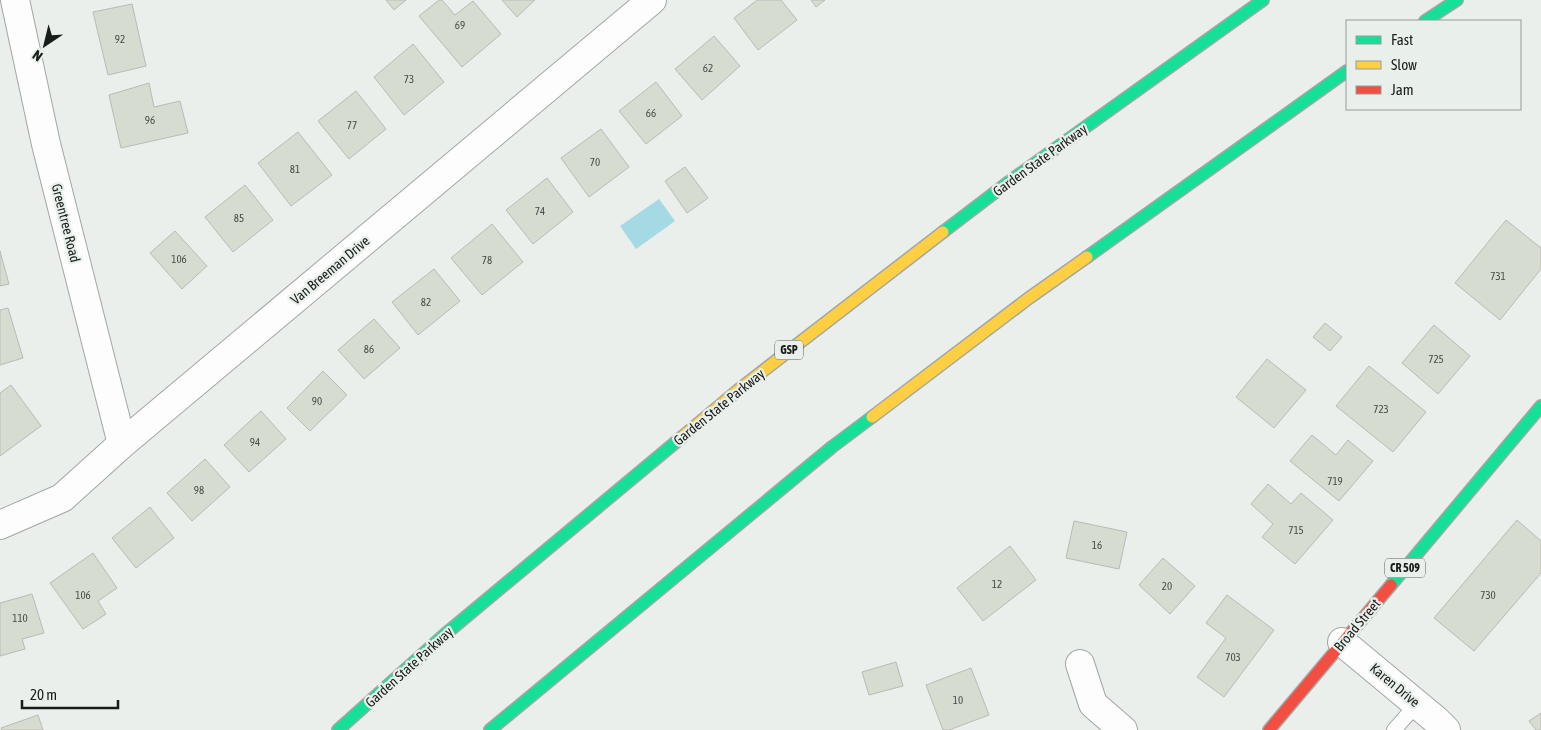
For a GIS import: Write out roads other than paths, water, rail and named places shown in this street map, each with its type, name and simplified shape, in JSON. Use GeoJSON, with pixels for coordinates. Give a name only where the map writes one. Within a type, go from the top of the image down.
{"type":"FeatureCollection","features":[{"type":"Feature","properties":{"kind":"main road","name":"Garden State Parkway"},"geometry":{"type":"LineString","coordinates":[[338,730],[443,636],[737,390],[1006,184],[1263,0]]}},
{"type":"Feature","properties":{"kind":"main road"},"geometry":{"type":"LineString","coordinates":[[1427,20],[1458,0]]}},
{"type":"Feature","properties":{"kind":"main road"},"geometry":{"type":"LineString","coordinates":[[490,730],[832,447],[1029,298],[1346,73]]}},
{"type":"Feature","properties":{"kind":"main road","name":"Broad Street"},"geometry":{"type":"LineString","coordinates":[[1269,730],[1541,406]]}},
{"type":"Feature","properties":{"kind":"street","name":"Greentree Road"},"geometry":{"type":"LineString","coordinates":[[15,0],[46,144],[122,444]]}},
{"type":"Feature","properties":{"kind":"street","name":"Van Breeman Drive"},"geometry":{"type":"LineString","coordinates":[[0,525],[62,498],[122,444],[652,0]]}},
{"type":"Feature","properties":{"kind":"street","name":"Karen Drive"},"geometry":{"type":"LineString","coordinates":[[1342,642],[1446,730]]}},
{"type":"Feature","properties":{"kind":"street"},"geometry":{"type":"LineString","coordinates":[[1080,664],[1093,704],[1123,730]]}},
{"type":"Feature","properties":{"kind":"lane"},"geometry":{"type":"LineString","coordinates":[[1394,730],[1417,704]]}},
{"type":"Feature","properties":{"kind":"water"},"geometry":{"type":"Polygon","coordinates":[[[659,199],[675,221],[636,249],[620,226],[659,199]]]}}]}
